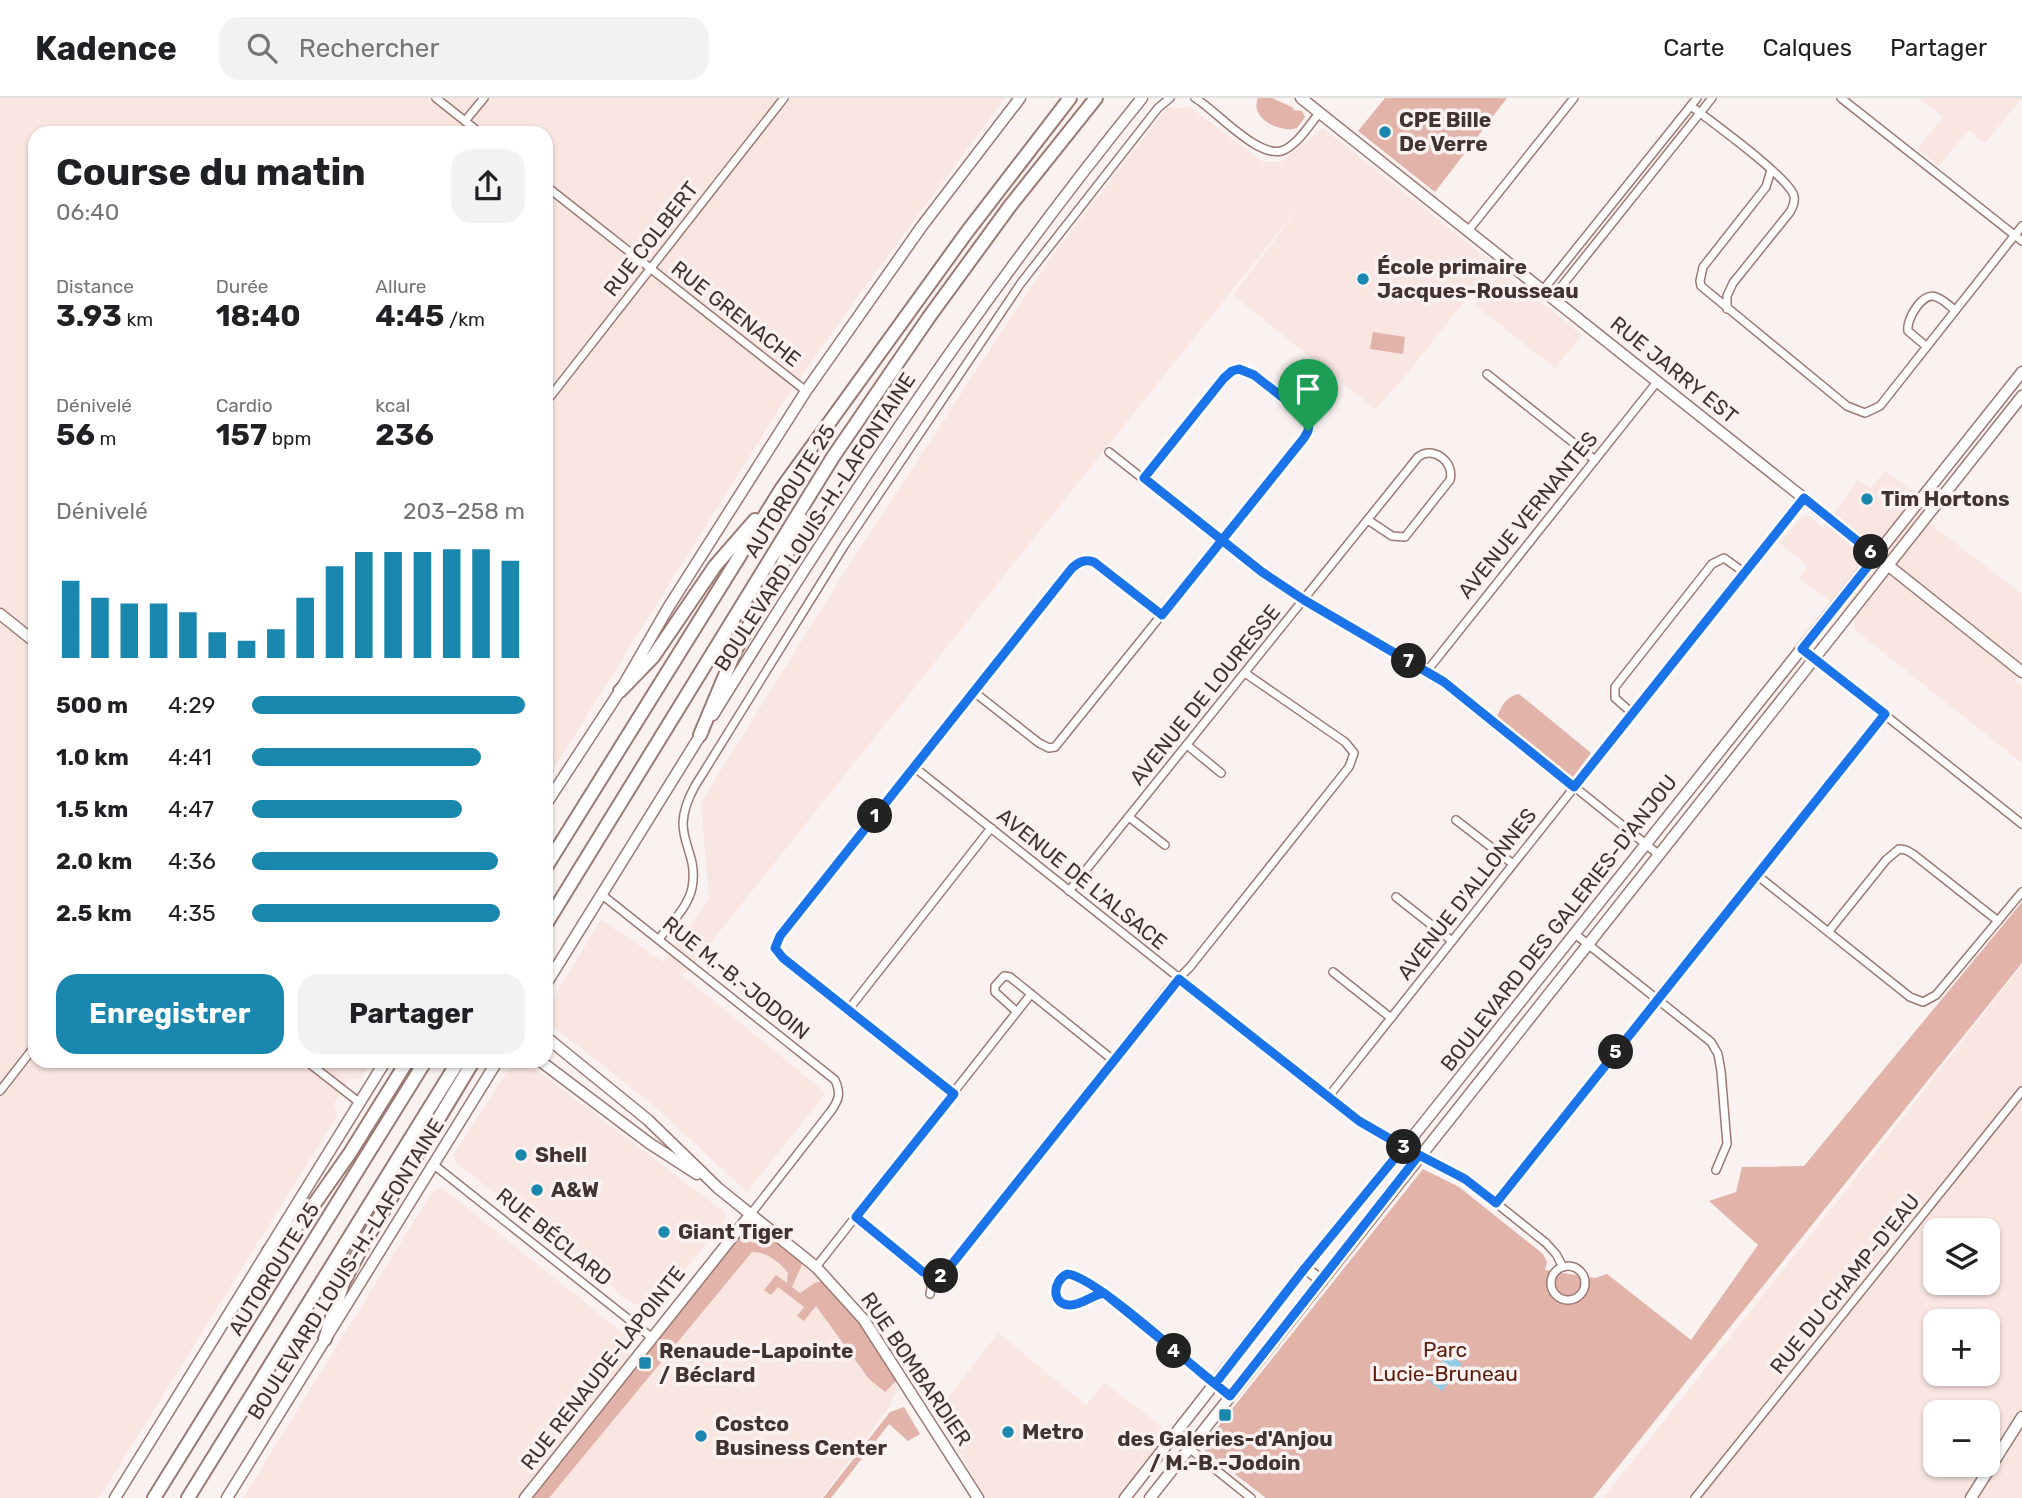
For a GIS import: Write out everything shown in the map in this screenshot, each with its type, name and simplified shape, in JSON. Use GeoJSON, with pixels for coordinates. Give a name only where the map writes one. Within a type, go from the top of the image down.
{"type":"FeatureCollection","features":[{"type":"Feature","properties":{"kind":"highway","name":"AUTOROUTE 25"},"geometry":{"type":"LineString","coordinates":[[553,856],[782,488],[967,232],[1070,98]]}},
{"type":"Feature","properties":{"kind":"highway","name":"AUTOROUTE 25"},"geometry":{"type":"LineString","coordinates":[[553,913],[822,475],[929,317],[1010,206],[1096,98]]}},
{"type":"Feature","properties":{"kind":"highway"},"geometry":{"type":"LineString","coordinates":[[700,735],[736,649],[779,572],[822,475]]}},
{"type":"Feature","properties":{"kind":"highway"},"geometry":{"type":"LineString","coordinates":[[620,691],[653,657],[715,566],[782,488]]}},
{"type":"Feature","properties":{"kind":"highway"},"geometry":{"type":"LineString","coordinates":[[269,1251],[303,1220],[358,1141],[403,1068]]}},
{"type":"Feature","properties":{"kind":"highway","name":"AUTOROUTE 25"},"geometry":{"type":"LineString","coordinates":[[154,1498],[421,1068]]}},
{"type":"Feature","properties":{"kind":"highway"},"geometry":{"type":"LineString","coordinates":[[188,1498],[454,1068]]}},
{"type":"Feature","properties":{"kind":"highway"},"geometry":{"type":"LineString","coordinates":[[325,1339],[343,1283],[365,1241],[469,1068]]}},
{"type":"Feature","properties":{"kind":"street"},"geometry":{"type":"LineString","coordinates":[[436,98],[471,126]]}},
{"type":"Feature","properties":{"kind":"street"},"geometry":{"type":"LineString","coordinates":[[465,121],[484,98]]}},
{"type":"Feature","properties":{"kind":"street","name":"RUE COLBERT"},"geometry":{"type":"LineString","coordinates":[[553,393],[784,98]]}},
{"type":"Feature","properties":{"kind":"street"},"geometry":{"type":"LineString","coordinates":[[553,793],[620,691],[667,608],[806,391],[922,226],[1020,98]]}},
{"type":"Feature","properties":{"kind":"street","name":"BOULEVARD LOUIS-H.-LAFONTAINE"},"geometry":{"type":"LineString","coordinates":[[553,973],[847,504],[979,309],[1142,98]]}},
{"type":"Feature","properties":{"kind":"street","name":"BOULEVARD LOUIS-H.-LAFONTAINE"},"geometry":{"type":"LineString","coordinates":[[659,939],[684,907],[692,886],[691,866],[681,821],[695,786],[844,547],[1025,277],[1158,108],[1170,98]]}},
{"type":"Feature","properties":{"kind":"street"},"geometry":{"type":"LineString","coordinates":[[1195,98],[1262,149],[1280,152],[1289,147],[1320,112]]}},
{"type":"Feature","properties":{"kind":"street","name":"RUE JARRY EST"},"geometry":{"type":"LineString","coordinates":[[1301,98],[2022,672]]}},
{"type":"Feature","properties":{"kind":"street"},"geometry":{"type":"LineString","coordinates":[[1468,231],[1574,98]]}},
{"type":"Feature","properties":{"kind":"street"},"geometry":{"type":"LineString","coordinates":[[1544,290],[1697,98]]}},
{"type":"Feature","properties":{"kind":"street"},"geometry":{"type":"LineString","coordinates":[[1553,297],[1712,98]]}},
{"type":"Feature","properties":{"kind":"street"},"geometry":{"type":"LineString","coordinates":[[1841,98],[2018,238]]}},
{"type":"Feature","properties":{"kind":"street"},"geometry":{"type":"LineString","coordinates":[[1690,106],[1771,170],[1793,194],[1793,206],[1729,290],[1727,309]]}},
{"type":"Feature","properties":{"kind":"street"},"geometry":{"type":"LineString","coordinates":[[1771,170],[1766,187],[1700,274],[1700,281],[1705,292],[1847,406],[1865,413],[1880,406],[1955,310],[2018,238],[2022,226]]}},
{"type":"Feature","properties":{"kind":"street","name":"RUE GRENACHE"},"geometry":{"type":"LineString","coordinates":[[553,192],[806,391]]}},
{"type":"Feature","properties":{"kind":"street"},"geometry":{"type":"LineString","coordinates":[[1926,346],[1908,331],[1908,319],[1925,298],[1931,296],[1937,297],[1955,310]]}},
{"type":"Feature","properties":{"kind":"street"},"geometry":{"type":"LineString","coordinates":[[974,692],[1039,743],[1049,748],[1055,747],[1308,431],[1307,419],[1247,371],[1232,371],[1144,478]]}},
{"type":"Feature","properties":{"kind":"street","name":"BOULEVARD DES GALERIES-D'ANJOU"},"geometry":{"type":"LineString","coordinates":[[1125,1498],[1305,1268],[1575,934],[2022,372]]}},
{"type":"Feature","properties":{"kind":"street"},"geometry":{"type":"LineString","coordinates":[[1487,374],[1595,460]]}},
{"type":"Feature","properties":{"kind":"street","name":"AVENUE VERNANTES"},"geometry":{"type":"LineString","coordinates":[[1427,671],[1657,382]]}},
{"type":"Feature","properties":{"kind":"street","name":"BOULEVARD DES GALERIES-D'ANJOU"},"geometry":{"type":"LineString","coordinates":[[1150,1498],[2022,396]]}},
{"type":"Feature","properties":{"kind":"street"},"geometry":{"type":"LineString","coordinates":[[1109,452],[1248,563],[1304,600],[1427,671],[1658,854]]}},
{"type":"Feature","properties":{"kind":"street","name":"AVENUE DE LOURESSE"},"geometry":{"type":"LineString","coordinates":[[1069,891],[1420,454],[1435,454],[1448,463],[1452,474],[1450,480],[1405,537],[1392,537],[1368,520]]}},
{"type":"Feature","properties":{"kind":"street","name":"AVENUE D'ALLONNES"},"geometry":{"type":"LineString","coordinates":[[1329,1096],[1804,498]]}},
{"type":"Feature","properties":{"kind":"street"},"geometry":{"type":"LineString","coordinates":[[1633,714],[1615,698],[1615,687],[1712,564],[1724,558],[1745,573]]}},
{"type":"Feature","properties":{"kind":"street"},"geometry":{"type":"LineString","coordinates":[[954,1094],[783,958],[775,948],[780,936],[1079,562],[1094,562],[1162,615]]}},
{"type":"Feature","properties":{"kind":"street"},"geometry":{"type":"LineString","coordinates":[[0,614],[28,636]]}},
{"type":"Feature","properties":{"kind":"street"},"geometry":{"type":"LineString","coordinates":[[1802,649],[2022,824]]}},
{"type":"Feature","properties":{"kind":"street"},"geometry":{"type":"LineString","coordinates":[[933,1278],[944,1274],[1353,761],[1354,753],[1345,742],[1245,673]]}},
{"type":"Feature","properties":{"kind":"street"},"geometry":{"type":"LineString","coordinates":[[1496,1203],[1885,714]]}},
{"type":"Feature","properties":{"kind":"street"},"geometry":{"type":"LineString","coordinates":[[1188,745],[1222,773]]}},
{"type":"Feature","properties":{"kind":"street","name":"AVENUE DE L'ALSACE"},"geometry":{"type":"LineString","coordinates":[[914,767],[1359,1121],[1465,1179],[1546,1243],[1563,1267]]}},
{"type":"Feature","properties":{"kind":"street"},"geometry":{"type":"LineString","coordinates":[[1129,817],[1165,845]]}},
{"type":"Feature","properties":{"kind":"street"},"geometry":{"type":"LineString","coordinates":[[1456,820],[1513,864]]}},
{"type":"Feature","properties":{"kind":"street"},"geometry":{"type":"LineString","coordinates":[[849,1009],[991,828]]}},
{"type":"Feature","properties":{"kind":"street"},"geometry":{"type":"LineString","coordinates":[[1829,931],[1886,860],[1899,849],[1913,854],[1998,921]]}},
{"type":"Feature","properties":{"kind":"street"},"geometry":{"type":"LineString","coordinates":[[1758,876],[1910,997],[1923,1002],[1936,995],[2022,892]]}},
{"type":"Feature","properties":{"kind":"street","name":"RUE M.-B.-JODOIN"},"geometry":{"type":"LineString","coordinates":[[601,894],[835,1080],[839,1096]]}},
{"type":"Feature","properties":{"kind":"street"},"geometry":{"type":"LineString","coordinates":[[1396,897],[1452,941]]}},
{"type":"Feature","properties":{"kind":"street"},"geometry":{"type":"LineString","coordinates":[[1575,934],[1711,1042],[1718,1054],[1727,1144],[1716,1170]]}},
{"type":"Feature","properties":{"kind":"street"},"geometry":{"type":"LineString","coordinates":[[1333,972],[1391,1018]]}},
{"type":"Feature","properties":{"kind":"street"},"geometry":{"type":"LineString","coordinates":[[1017,1012],[996,994],[995,986],[1006,975],[1113,1060]]}},
{"type":"Feature","properties":{"kind":"street"},"geometry":{"type":"LineString","coordinates":[[816,1267],[1031,994]]}},
{"type":"Feature","properties":{"kind":"street","name":"RUE BOMBARDIER"},"geometry":{"type":"LineString","coordinates":[[553,1044],[648,1120],[718,1188],[816,1267],[864,1320],[978,1498]]}},
{"type":"Feature","properties":{"kind":"street"},"geometry":{"type":"LineString","coordinates":[[0,1091],[28,1055]]}},
{"type":"Feature","properties":{"kind":"street"},"geometry":{"type":"LineString","coordinates":[[315,1068],[360,1103]]}},
{"type":"Feature","properties":{"kind":"street"},"geometry":{"type":"LineString","coordinates":[[115,1498],[381,1068]]}},
{"type":"Feature","properties":{"kind":"street","name":"BOULEVARD LOUIS-H.-LAFONTAINE"},"geometry":{"type":"LineString","coordinates":[[227,1498],[494,1068]]}},
{"type":"Feature","properties":{"kind":"street","name":"RUE BOMBARDIER"},"geometry":{"type":"LineString","coordinates":[[550,1068],[649,1143],[718,1188]]}},
{"type":"Feature","properties":{"kind":"street","name":"RUE DU CHAMP-D'EAU"},"geometry":{"type":"LineString","coordinates":[[1695,1498],[2022,1091]]}},
{"type":"Feature","properties":{"kind":"street","name":"RUE RENAUDE-LAPOINTE"},"geometry":{"type":"LineString","coordinates":[[526,1498],[831,1111],[839,1096]]}},
{"type":"Feature","properties":{"kind":"street","name":"RUE BÉCLARD"},"geometry":{"type":"LineString","coordinates":[[434,1165],[651,1337]]}},
{"type":"Feature","properties":{"kind":"street"},"geometry":{"type":"LineString","coordinates":[[856,1217],[933,1278]]}},
{"type":"Feature","properties":{"kind":"street","name":"AVENUE DE L'ALSACE"},"geometry":{"type":"LineString","coordinates":[[1563,1267],[1574,1267],[1583,1274],[1583,1291],[1575,1299],[1564,1300],[1552,1289],[1554,1273],[1563,1267]]}},
{"type":"Feature","properties":{"kind":"street"},"geometry":{"type":"LineString","coordinates":[[1305,1268],[1322,1281]]}},
{"type":"Feature","properties":{"kind":"street"},"geometry":{"type":"LineString","coordinates":[[1104,1293],[1071,1305],[1062,1304],[1055,1292],[1063,1275],[1081,1277],[1104,1293],[1230,1396]]}},
{"type":"Feature","properties":{"kind":"street"},"geometry":{"type":"LineString","coordinates":[[930,1294],[933,1278]]}},
{"type":"Feature","properties":{"kind":"street"},"geometry":{"type":"LineString","coordinates":[[1971,1498],[2022,1417]]}},
{"type":"Feature","properties":{"kind":"street"},"geometry":{"type":"LineString","coordinates":[[1174,1436],[1251,1498]]}},
{"type":"Feature","properties":{"kind":"shaded area"},"geometry":{"type":"Polygon","coordinates":[[[0,98],[1005,98],[786,398],[553,770],[553,126],[28,126],[28,1068],[367,1068],[360,1079],[349,1079],[334,1104],[337,1116],[99,1498],[0,1498],[0,98]]]}},
{"type":"Feature","properties":{"kind":"shaded area"},"geometry":{"type":"Polygon","coordinates":[[[1919,98],[2022,98],[2022,101],[2020,100],[1985,143],[1968,130],[1939,166],[1917,149],[1943,117],[1919,98]]]}},
{"type":"Feature","properties":{"kind":"shaded area"},"geometry":{"type":"Polygon","coordinates":[[[1190,107],[1263,162],[1281,162],[1323,128],[1494,264],[1402,380],[1375,409],[1233,295],[1310,193],[696,961],[682,975],[826,1093],[747,1192],[653,1105],[553,1026],[553,999],[601,920],[663,962],[709,899],[701,802],[847,568],[1048,261],[1167,108],[1190,107]]]}},
{"type":"Feature","properties":{"kind":"shaded area"},"geometry":{"type":"Polygon","coordinates":[[[1502,272],[1582,335],[1555,368],[1475,305],[1502,272]]]}},
{"type":"Feature","properties":{"kind":"shaded area"},"geometry":{"type":"Polygon","coordinates":[[[1885,471],[1914,493],[1929,523],[2022,594],[2022,673],[2016,681],[2022,686],[2022,763],[1855,630],[1854,619],[1799,578],[1808,566],[1780,543],[1801,517],[1809,516],[1823,528],[1858,480],[1870,489],[1885,471]]]}},
{"type":"Feature","properties":{"kind":"shaded area"},"geometry":{"type":"Polygon","coordinates":[[[2022,965],[2022,1498],[1603,1498],[1879,1148],[2022,965]]]}},
{"type":"Feature","properties":{"kind":"shaded area"},"geometry":{"type":"Polygon","coordinates":[[[509,1068],[534,1068],[726,1213],[724,1221],[653,1311],[648,1313],[457,1163],[453,1155],[509,1068]]]}},
{"type":"Feature","properties":{"kind":"shaded area"},"geometry":{"type":"Polygon","coordinates":[[[441,1187],[624,1334],[631,1361],[750,1215],[816,1267],[900,1377],[891,1405],[821,1498],[243,1498],[432,1192],[441,1187]]]}},
{"type":"Feature","properties":{"kind":"shaded area"},"geometry":{"type":"Polygon","coordinates":[[[998,1333],[1086,1405],[1104,1383],[1174,1436],[1125,1498],[985,1498],[937,1412],[998,1333]]]}},
{"type":"Feature","properties":{"kind":"green space"},"geometry":{"type":"Polygon","coordinates":[[[1258,98],[1272,98],[1294,108],[1293,110],[1302,111],[1305,117],[1297,128],[1282,129],[1262,118],[1256,105],[1258,98]]]}},
{"type":"Feature","properties":{"kind":"green space"},"geometry":{"type":"Polygon","coordinates":[[[1385,98],[1507,98],[1435,192],[1358,131],[1385,98]]]}},
{"type":"Feature","properties":{"kind":"green space"},"geometry":{"type":"Polygon","coordinates":[[[1373,332],[1405,337],[1403,354],[1370,349],[1373,332]]]}},
{"type":"Feature","properties":{"kind":"green space"},"geometry":{"type":"Polygon","coordinates":[[[1519,694],[1591,753],[1570,781],[1494,723],[1505,702],[1519,694]]]}},
{"type":"Feature","properties":{"kind":"green space","name":"Parc Lucie-Bruneau"},"geometry":{"type":"Polygon","coordinates":[[[2022,902],[2022,963],[1593,1498],[1266,1498],[1205,1451],[1205,1443],[1423,1169],[1459,1187],[1543,1254],[1547,1262],[1545,1270],[1595,1278],[1607,1274],[1691,1340],[1758,1245],[1709,1201],[1736,1192],[1742,1167],[1804,1166],[2022,902]]]}},
{"type":"Feature","properties":{"kind":"green space"},"geometry":{"type":"Polygon","coordinates":[[[750,1215],[805,1258],[792,1287],[800,1293],[815,1283],[828,1279],[900,1377],[885,1392],[869,1379],[816,1306],[804,1321],[797,1316],[804,1307],[778,1287],[771,1295],[764,1290],[776,1275],[787,1283],[788,1273],[772,1258],[752,1252],[549,1498],[526,1498],[750,1215]]]}},
{"type":"Feature","properties":{"kind":"green space"},"geometry":{"type":"Polygon","coordinates":[[[904,1407],[920,1434],[908,1441],[889,1424],[831,1498],[823,1498],[890,1412],[904,1407]]]}},
{"type":"Feature","properties":{"kind":"water"},"geometry":{"type":"Polygon","coordinates":[[[1448,1353],[1462,1364],[1442,1391],[1427,1379],[1448,1353]]]}},
{"type":"Feature","properties":{"kind":"place","name":"CPE Bille De Verre"},"geometry":{"type":"Point","coordinates":[1385,132]}},
{"type":"Feature","properties":{"kind":"place","name":"École primaire Jacques-Rousseau"},"geometry":{"type":"Point","coordinates":[1363,279]}},
{"type":"Feature","properties":{"kind":"place","name":"Tim Hortons"},"geometry":{"type":"Point","coordinates":[1867,499]}},
{"type":"Feature","properties":{"kind":"place","name":"Shell"},"geometry":{"type":"Point","coordinates":[521,1155]}},
{"type":"Feature","properties":{"kind":"place","name":"A&W"},"geometry":{"type":"Point","coordinates":[537,1190]}},
{"type":"Feature","properties":{"kind":"place","name":"Giant Tiger"},"geometry":{"type":"Point","coordinates":[664,1232]}},
{"type":"Feature","properties":{"kind":"place","name":"Renaude-Lapointe / Béclard"},"geometry":{"type":"Point","coordinates":[645,1363]}},
{"type":"Feature","properties":{"kind":"place","name":"des Galeries-d'Anjou / M.-B.-Jodoin"},"geometry":{"type":"Point","coordinates":[1225,1415]}},
{"type":"Feature","properties":{"kind":"place","name":"Metro"},"geometry":{"type":"Point","coordinates":[1008,1432]}},
{"type":"Feature","properties":{"kind":"place","name":"Costco Business Center"},"geometry":{"type":"Point","coordinates":[701,1436]}},
{"type":"Feature","properties":{"kind":"route"},"geometry":{"type":"LineString","coordinates":[[1308,431],[1304,438],[1222,540],[1162,615],[1094,562],[1079,562],[1072,568],[780,936],[775,948],[778,954],[954,1094],[856,1217],[933,1278],[944,1274],[1179,979],[1359,1121],[1404,1147],[1305,1268],[1227,1370],[1215,1384],[1205,1376],[1104,1293],[1081,1277],[1067,1274],[1057,1283],[1055,1292],[1062,1304],[1066,1305],[1076,1305],[1091,1296],[1104,1293],[1154,1334],[1205,1376],[1230,1396],[1419,1155],[1465,1179],[1496,1203],[1885,714],[1802,649],[1876,556],[1804,498],[1574,787],[1444,682],[1304,600],[1248,563],[1222,540],[1144,478],[1232,371],[1239,369],[1254,375],[1305,415],[1309,424],[1308,431]]}}]}
